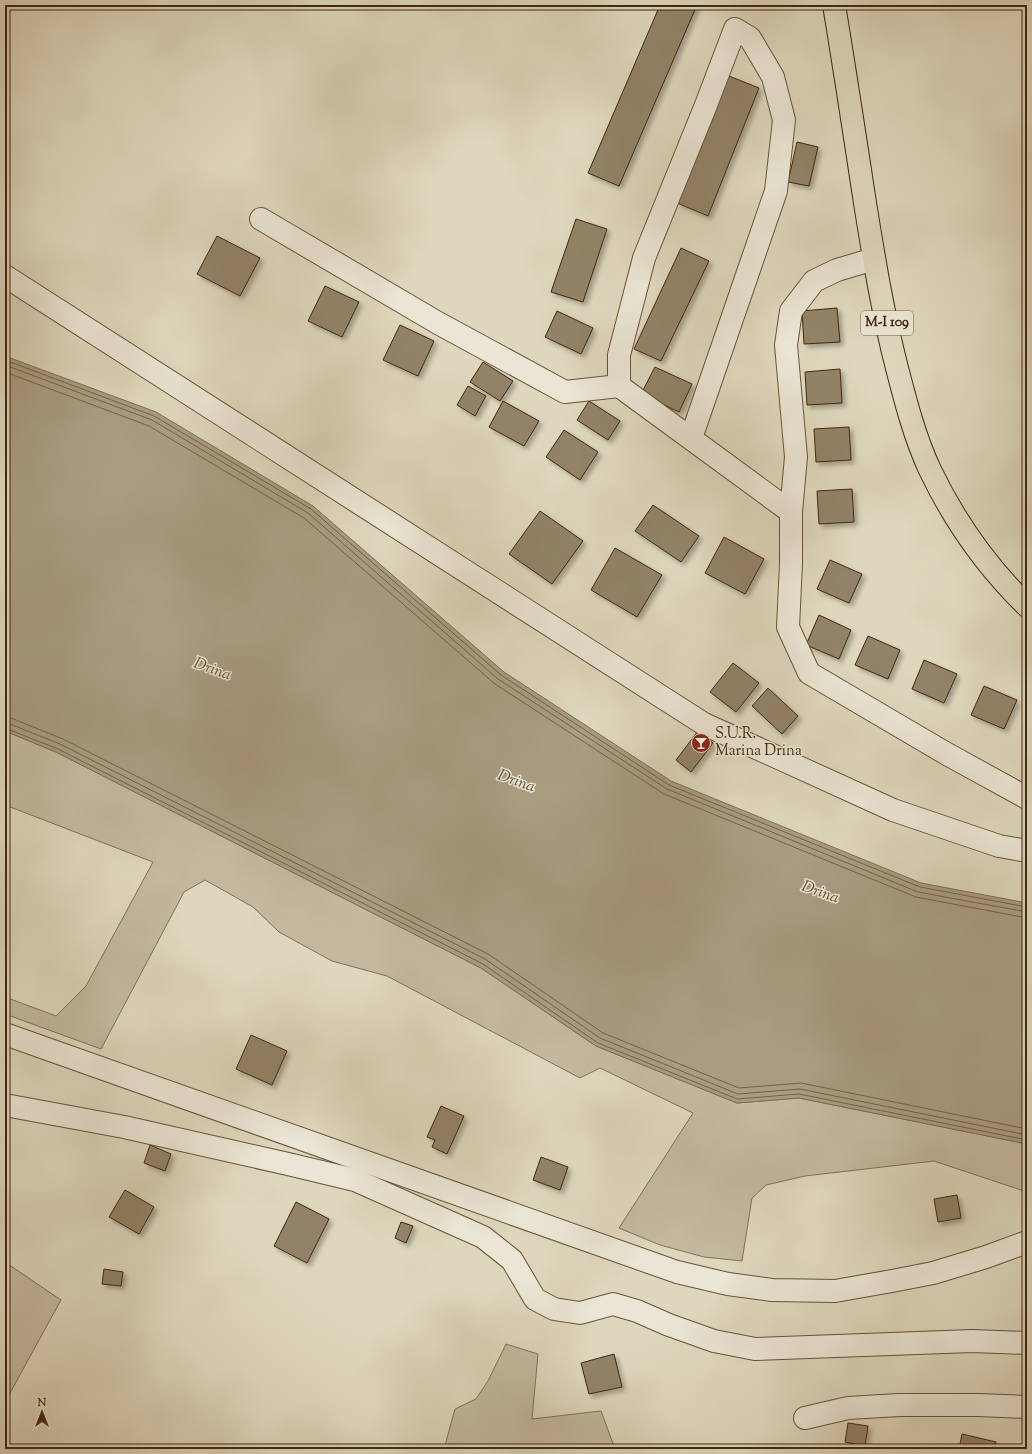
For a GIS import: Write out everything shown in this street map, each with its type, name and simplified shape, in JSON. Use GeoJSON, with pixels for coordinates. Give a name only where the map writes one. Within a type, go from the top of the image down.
{"type":"FeatureCollection","features":[{"type":"Feature","properties":{"kind":"main road","name":"M-I 109"},"geometry":{"type":"LineString","coordinates":[[834,5],[874,260],[891,344],[905,399],[930,470],[956,517],[978,551],[1010,590],[1027,606]]}},
{"type":"Feature","properties":{"kind":"street"},"geometry":{"type":"LineString","coordinates":[[619,386],[619,355],[644,258],[735,29],[750,38],[772,78],[784,120],[776,191],[691,438]]}},
{"type":"Feature","properties":{"kind":"street"},"geometry":{"type":"LineString","coordinates":[[261,219],[438,323],[565,392],[619,386],[792,512]]}},
{"type":"Feature","properties":{"kind":"street"},"geometry":{"type":"LineString","coordinates":[[874,260],[837,270],[814,281],[791,311],[786,346],[796,457],[792,512],[792,563],[788,627],[809,674],[947,754],[1027,798]]}},
{"type":"Feature","properties":{"kind":"street"},"geometry":{"type":"LineString","coordinates":[[5,276],[704,724],[893,810],[999,846],[1027,851]]}},
{"type":"Feature","properties":{"kind":"street"},"geometry":{"type":"LineString","coordinates":[[5,1034],[359,1170],[677,1272],[728,1284],[772,1290],[835,1291],[892,1282],[932,1273],[986,1257],[1027,1242]]}},
{"type":"Feature","properties":{"kind":"street"},"geometry":{"type":"LineString","coordinates":[[5,1105],[124,1127],[288,1164],[359,1170],[483,1237],[512,1260],[534,1299],[554,1309],[580,1312],[613,1304],[637,1311],[714,1342],[755,1349],[972,1342],[1027,1343]]}},
{"type":"Feature","properties":{"kind":"street"},"geometry":{"type":"LineString","coordinates":[[805,1418],[848,1408],[899,1405],[979,1405],[1027,1408]]}},
{"type":"Feature","properties":{"kind":"shaded area"},"geometry":{"type":"Polygon","coordinates":[[[5,731],[56,752],[481,968],[596,1046],[737,1103],[799,1098],[1027,1144],[1027,1192],[934,1161],[805,1176],[766,1185],[752,1198],[742,1261],[704,1257],[660,1245],[619,1228],[693,1113],[600,1068],[580,1078],[387,976],[332,961],[279,932],[253,907],[205,880],[184,892],[101,1049],[5,1014],[5,997],[56,1016],[86,986],[153,862],[5,805],[5,731]]]}},
{"type":"Feature","properties":{"kind":"shaded area"},"geometry":{"type":"Polygon","coordinates":[[[5,1262],[61,1300],[10,1393],[5,1416],[5,1262]]]}},
{"type":"Feature","properties":{"kind":"shaded area"},"geometry":{"type":"Polygon","coordinates":[[[506,1344],[538,1354],[532,1419],[601,1411],[615,1449],[444,1449],[455,1409],[476,1399],[488,1381],[506,1344]]]}},
{"type":"Feature","properties":{"kind":"water","name":"Drina"},"geometry":{"type":"Polygon","coordinates":[[[5,356],[156,412],[313,506],[504,672],[671,781],[921,883],[1027,903],[1027,1144],[799,1098],[737,1103],[596,1046],[481,968],[56,752],[5,731],[5,356]]]}},
{"type":"Feature","properties":{"kind":"building"},"geometry":{"type":"Polygon","coordinates":[[[660,5],[697,5],[619,186],[588,173],[660,5]]]}},
{"type":"Feature","properties":{"kind":"building"},"geometry":{"type":"Polygon","coordinates":[[[729,76],[759,88],[708,216],[677,203],[729,76]]]}},
{"type":"Feature","properties":{"kind":"building"},"geometry":{"type":"Polygon","coordinates":[[[797,142],[818,147],[809,186],[788,182],[797,142]]]}},
{"type":"Feature","properties":{"kind":"building"},"geometry":{"type":"Polygon","coordinates":[[[576,219],[607,229],[583,302],[551,292],[576,219]]]}},
{"type":"Feature","properties":{"kind":"building"},"geometry":{"type":"Polygon","coordinates":[[[217,236],[260,258],[240,296],[197,274],[217,236]]]}},
{"type":"Feature","properties":{"kind":"building"},"geometry":{"type":"Polygon","coordinates":[[[681,248],[709,261],[661,361],[634,349],[681,248]]]}},
{"type":"Feature","properties":{"kind":"building"},"geometry":{"type":"Polygon","coordinates":[[[325,286],[359,302],[342,337],[308,321],[325,286]]]}},
{"type":"Feature","properties":{"kind":"building"},"geometry":{"type":"Polygon","coordinates":[[[837,308],[840,342],[804,344],[802,311],[837,308]]]}},
{"type":"Feature","properties":{"kind":"building"},"geometry":{"type":"Polygon","coordinates":[[[557,311],[593,328],[581,354],[545,337],[557,311]]]}},
{"type":"Feature","properties":{"kind":"building"},"geometry":{"type":"Polygon","coordinates":[[[400,325],[434,341],[418,376],[383,360],[400,325]]]}},
{"type":"Feature","properties":{"kind":"building"},"geometry":{"type":"Polygon","coordinates":[[[483,362],[513,381],[500,401],[470,382],[483,362]]]}},
{"type":"Feature","properties":{"kind":"building"},"geometry":{"type":"Polygon","coordinates":[[[655,367],[692,384],[679,412],[641,394],[655,367]]]}},
{"type":"Feature","properties":{"kind":"building"},"geometry":{"type":"Polygon","coordinates":[[[840,369],[842,403],[807,405],[805,372],[840,369]]]}},
{"type":"Feature","properties":{"kind":"building"},"geometry":{"type":"Polygon","coordinates":[[[468,386],[486,396],[475,416],[457,405],[468,386]]]}},
{"type":"Feature","properties":{"kind":"building"},"geometry":{"type":"Polygon","coordinates":[[[503,401],[539,421],[524,446],[489,427],[503,401]]]}},
{"type":"Feature","properties":{"kind":"building"},"geometry":{"type":"Polygon","coordinates":[[[589,401],[620,421],[608,440],[577,420],[589,401]]]}},
{"type":"Feature","properties":{"kind":"building"},"geometry":{"type":"Polygon","coordinates":[[[849,427],[851,460],[816,462],[814,429],[849,427]]]}},
{"type":"Feature","properties":{"kind":"building"},"geometry":{"type":"Polygon","coordinates":[[[564,430],[598,452],[580,480],[546,457],[564,430]]]}},
{"type":"Feature","properties":{"kind":"building"},"geometry":{"type":"Polygon","coordinates":[[[852,489],[854,522],[819,524],[817,491],[852,489]]]}},
{"type":"Feature","properties":{"kind":"building"},"geometry":{"type":"Polygon","coordinates":[[[653,505],[699,536],[681,562],[635,531],[653,505]]]}},
{"type":"Feature","properties":{"kind":"building"},"geometry":{"type":"Polygon","coordinates":[[[540,511],[583,541],[552,584],[509,554],[540,511]]]}},
{"type":"Feature","properties":{"kind":"building"},"geometry":{"type":"Polygon","coordinates":[[[724,537],[764,559],[745,594],[705,573],[724,537]]]}},
{"type":"Feature","properties":{"kind":"building"},"geometry":{"type":"Polygon","coordinates":[[[615,548],[662,575],[637,617],[591,590],[615,548]]]}},
{"type":"Feature","properties":{"kind":"building"},"geometry":{"type":"Polygon","coordinates":[[[830,560],[862,574],[849,603],[817,589],[830,560]]]}},
{"type":"Feature","properties":{"kind":"building"},"geometry":{"type":"Polygon","coordinates":[[[819,615],[851,630],[839,659],[806,645],[819,615]]]}},
{"type":"Feature","properties":{"kind":"building"},"geometry":{"type":"Polygon","coordinates":[[[868,636],[900,650],[888,679],[855,665],[868,636]]]}},
{"type":"Feature","properties":{"kind":"building"},"geometry":{"type":"Polygon","coordinates":[[[924,660],[957,674],[944,703],[912,689],[924,660]]]}},
{"type":"Feature","properties":{"kind":"building"},"geometry":{"type":"Polygon","coordinates":[[[733,663],[759,683],[736,712],[710,692],[733,663]]]}},
{"type":"Feature","properties":{"kind":"building"},"geometry":{"type":"Polygon","coordinates":[[[984,686],[1017,700],[1004,729],[971,715],[984,686]]]}},
{"type":"Feature","properties":{"kind":"building"},"geometry":{"type":"Polygon","coordinates":[[[768,688],[798,716],[782,734],[752,706],[768,688]]]}},
{"type":"Feature","properties":{"kind":"building"},"geometry":{"type":"Polygon","coordinates":[[[698,731],[713,743],[691,772],[676,760],[698,731]]]}},
{"type":"Feature","properties":{"kind":"building"},"geometry":{"type":"Polygon","coordinates":[[[251,1035],[287,1051],[272,1085],[236,1069],[251,1035]]]}},
{"type":"Feature","properties":{"kind":"building"},"geometry":{"type":"Polygon","coordinates":[[[441,1106],[464,1116],[447,1154],[432,1147],[435,1140],[427,1137],[441,1106]]]}},
{"type":"Feature","properties":{"kind":"building"},"geometry":{"type":"Polygon","coordinates":[[[150,1145],[171,1154],[165,1171],[144,1163],[150,1145]]]}},
{"type":"Feature","properties":{"kind":"building"},"geometry":{"type":"Polygon","coordinates":[[[541,1157],[568,1167],[560,1190],[533,1180],[541,1157]]]}},
{"type":"Feature","properties":{"kind":"building"},"geometry":{"type":"Polygon","coordinates":[[[125,1190],[154,1207],[139,1234],[109,1217],[125,1190]]]}},
{"type":"Feature","properties":{"kind":"building"},"geometry":{"type":"Polygon","coordinates":[[[957,1195],[961,1218],[938,1222],[934,1199],[957,1195]]]}},
{"type":"Feature","properties":{"kind":"building"},"geometry":{"type":"Polygon","coordinates":[[[296,1202],[329,1219],[307,1263],[274,1246],[296,1202]]]}},
{"type":"Feature","properties":{"kind":"building"},"geometry":{"type":"Polygon","coordinates":[[[401,1222],[413,1226],[406,1243],[395,1238],[401,1222]]]}},
{"type":"Feature","properties":{"kind":"building"},"geometry":{"type":"Polygon","coordinates":[[[104,1269],[123,1272],[121,1286],[102,1284],[104,1269]]]}},
{"type":"Feature","properties":{"kind":"building"},"geometry":{"type":"Polygon","coordinates":[[[614,1354],[622,1387],[589,1394],[581,1363],[614,1354]]]}},
{"type":"Feature","properties":{"kind":"building"},"geometry":{"type":"Polygon","coordinates":[[[848,1423],[868,1426],[865,1446],[845,1442],[848,1423]]]}},
{"type":"Feature","properties":{"kind":"building"},"geometry":{"type":"Polygon","coordinates":[[[962,1434],[996,1442],[994,1449],[959,1449],[962,1434]]]}},
{"type":"Feature","properties":{"kind":"place","name":"S.U.R. Marina Drina"},"geometry":{"type":"Point","coordinates":[701,743]}}]}
